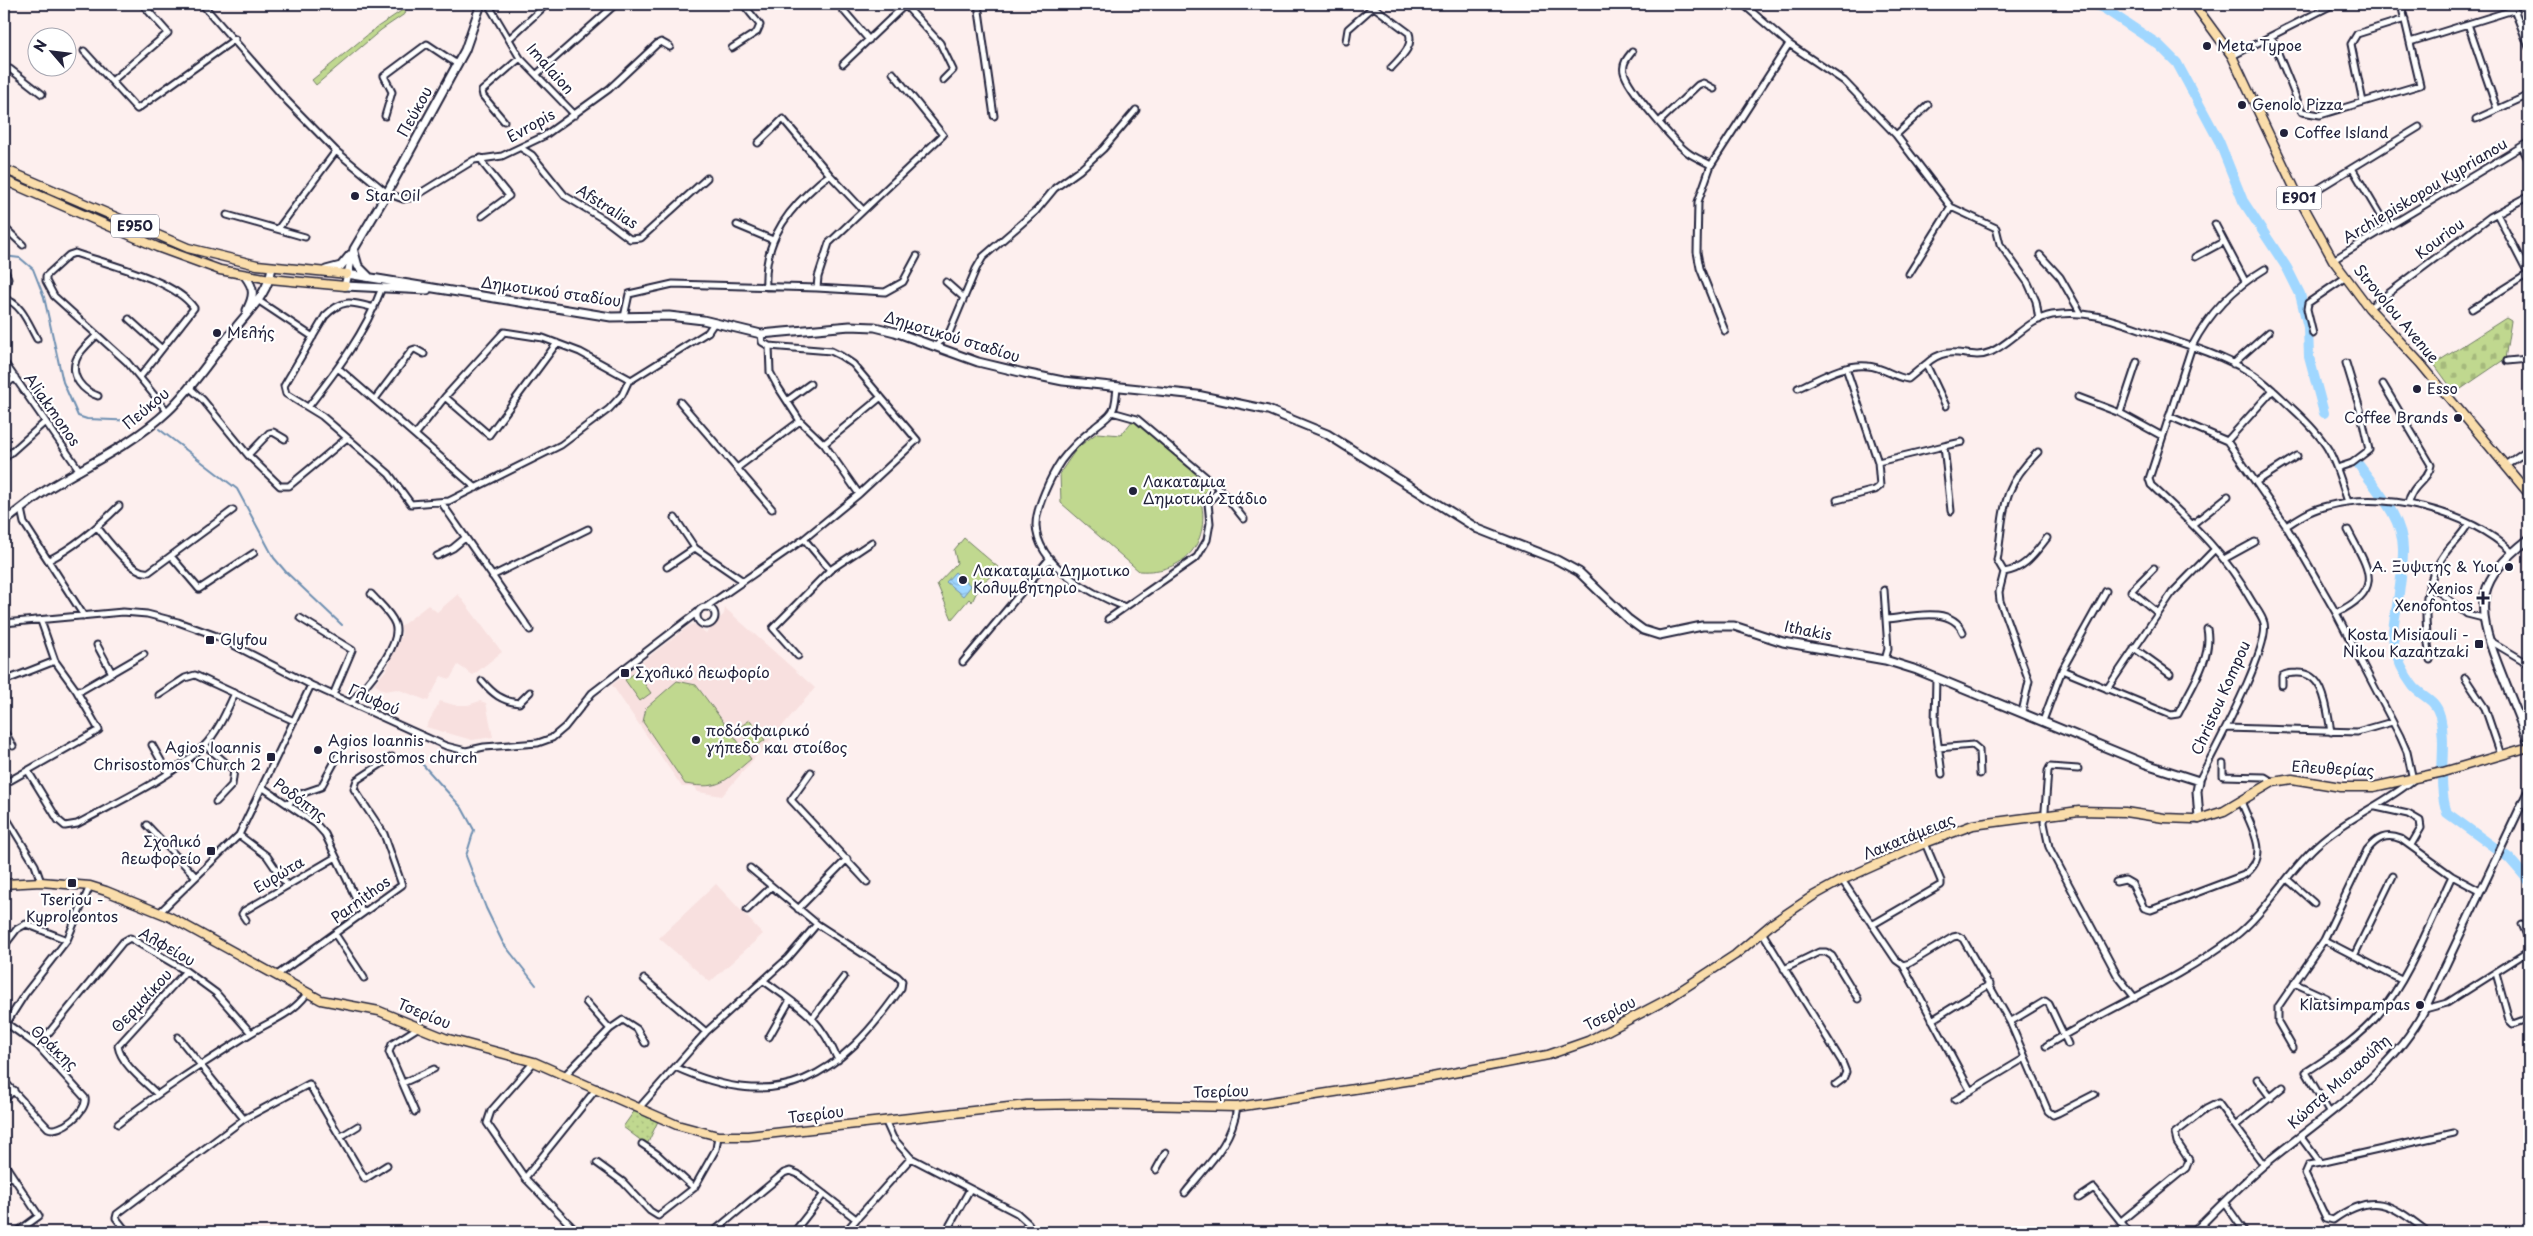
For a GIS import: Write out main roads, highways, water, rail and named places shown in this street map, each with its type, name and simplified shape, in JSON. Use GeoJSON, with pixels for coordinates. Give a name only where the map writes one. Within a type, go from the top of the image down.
{"type":"FeatureCollection","features":[{"type":"Feature","properties":{"kind":"main road","name":"Πεύκου"},"geometry":{"type":"LineString","coordinates":[[345,286],[354,249],[387,193],[457,64],[473,32],[481,4]]}},
{"type":"Feature","properties":{"kind":"main road","name":"Strovolou Avenue"},"geometry":{"type":"LineString","coordinates":[[2194,4],[2232,56],[2300,200],[2333,260],[2370,308],[2529,494]]}},
{"type":"Feature","properties":{"kind":"main road","name":"E950"},"geometry":{"type":"LineString","coordinates":[[4,169],[188,248],[224,259],[272,267]]}},
{"type":"Feature","properties":{"kind":"main road","name":"E950"},"geometry":{"type":"LineString","coordinates":[[4,180],[164,250],[220,270],[270,279]]}},
{"type":"Feature","properties":{"kind":"main road"},"geometry":{"type":"LineString","coordinates":[[322,271],[341,266],[354,249]]}},
{"type":"Feature","properties":{"kind":"main road"},"geometry":{"type":"LineString","coordinates":[[354,249],[356,260],[368,276]]}},
{"type":"Feature","properties":{"kind":"main road","name":"Πεύκου"},"geometry":{"type":"LineString","coordinates":[[4,522],[56,484],[114,452],[168,411],[190,388],[243,317],[258,301],[270,279],[272,267]]}},
{"type":"Feature","properties":{"kind":"main road"},"geometry":{"type":"LineString","coordinates":[[272,267],[368,276],[440,290]]}},
{"type":"Feature","properties":{"kind":"main road"},"geometry":{"type":"LineString","coordinates":[[243,317],[253,298],[254,290],[245,276]]}},
{"type":"Feature","properties":{"kind":"main road"},"geometry":{"type":"LineString","coordinates":[[270,279],[381,290],[440,290]]}},
{"type":"Feature","properties":{"kind":"main road","name":"Δημοτικού σταδίου"},"geometry":{"type":"LineString","coordinates":[[440,290],[611,317],[669,316],[714,323],[761,334],[850,326],[875,327],[936,346],[978,362],[1024,373],[1063,381],[1197,395],[1268,410],[1327,434],[1433,500]]}},
{"type":"Feature","properties":{"kind":"main road","name":"Ithakis"},"geometry":{"type":"LineString","coordinates":[[1433,500],[1478,529],[1557,560],[1579,572],[1628,619],[1643,630],[1659,636],[1702,626],[1734,626],[1807,647],[1885,660],[2022,712],[2146,764],[2199,781]]}},
{"type":"Feature","properties":{"kind":"main road"},"geometry":{"type":"LineString","coordinates":[[2529,539],[2512,552],[2500,565],[2486,590],[2483,618],[2488,640],[2529,745]]}},
{"type":"Feature","properties":{"kind":"main road","name":"Ελευθερίας"},"geometry":{"type":"LineString","coordinates":[[2196,819],[2214,816],[2273,782],[2292,779],[2363,787],[2413,780],[2529,745]]}},
{"type":"Feature","properties":{"kind":"main road","name":"Christou Kompou"},"geometry":{"type":"LineString","coordinates":[[2196,819],[2199,781]]}},
{"type":"Feature","properties":{"kind":"main road","name":"Λακατάμειας"},"geometry":{"type":"LineString","coordinates":[[1666,1000],[1721,965],[1762,932],[1813,896],[1842,880],[1925,842],[1974,825],[2045,814],[2094,810],[2196,819]]}},
{"type":"Feature","properties":{"kind":"main road","name":"Τσερίου"},"geometry":{"type":"LineString","coordinates":[[4,884],[40,882],[90,886],[160,912],[321,1000],[378,1011],[445,1038],[534,1062],[566,1074],[677,1125],[718,1136],[782,1134],[885,1120],[1027,1106],[1087,1104],[1237,1107],[1432,1077],[1548,1055],[1588,1041],[1666,1000]]}},
{"type":"Feature","properties":{"kind":"water"},"geometry":{"type":"Polygon","coordinates":[[[955,572],[971,586],[963,596],[946,582],[955,572]]]}},
{"type":"Feature","properties":{"kind":"waterway"},"geometry":{"type":"LineString","coordinates":[[2093,4],[2105,9],[2159,45],[2177,63],[2219,141],[2243,201],[2287,268],[2300,294],[2308,327],[2309,357],[2324,413]]}},
{"type":"Feature","properties":{"kind":"waterway"},"geometry":{"type":"LineString","coordinates":[[4,256],[20,258],[33,269],[44,297],[63,382],[78,416],[87,419],[138,421]]}},
{"type":"Feature","properties":{"kind":"waterway"},"geometry":{"type":"LineString","coordinates":[[159,429],[237,489],[274,558],[286,572],[342,625]]}},
{"type":"Feature","properties":{"kind":"waterway"},"geometry":{"type":"LineString","coordinates":[[2359,465],[2381,494],[2399,527],[2403,551],[2394,625],[2394,645],[2399,661],[2413,686],[2435,705],[2440,716],[2443,740],[2442,788],[2447,813],[2509,858],[2529,881]]}},
{"type":"Feature","properties":{"kind":"waterway"},"geometry":{"type":"LineString","coordinates":[[415,756],[462,808],[474,830],[466,856],[486,908],[503,943],[536,985]]}},
{"type":"Feature","properties":{"kind":"place","name":"Meta Typoe"},"geometry":{"type":"Point","coordinates":[2207,46]}},
{"type":"Feature","properties":{"kind":"place","name":"Genolo Pizza"},"geometry":{"type":"Point","coordinates":[2242,105]}},
{"type":"Feature","properties":{"kind":"place","name":"Coffee Island"},"geometry":{"type":"Point","coordinates":[2284,133]}},
{"type":"Feature","properties":{"kind":"place","name":"Star Oil"},"geometry":{"type":"Point","coordinates":[355,196]}},
{"type":"Feature","properties":{"kind":"place","name":"Μελής"},"geometry":{"type":"Point","coordinates":[217,333]}},
{"type":"Feature","properties":{"kind":"place","name":"Esso"},"geometry":{"type":"Point","coordinates":[2417,389]}},
{"type":"Feature","properties":{"kind":"place","name":"Coffee Brands"},"geometry":{"type":"Point","coordinates":[2458,418]}},
{"type":"Feature","properties":{"kind":"place","name":"Λακαταμια Δημοτικό Στάδιο"},"geometry":{"type":"Point","coordinates":[1133,491]}},
{"type":"Feature","properties":{"kind":"place","name":"Α. Ξυψιτης & Υιοι"},"geometry":{"type":"Point","coordinates":[2509,567]}},
{"type":"Feature","properties":{"kind":"place","name":"Λακαταμια Δημοτικο Κολυμβητηριο"},"geometry":{"type":"Point","coordinates":[963,580]}},
{"type":"Feature","properties":{"kind":"place","name":"Xenios Xenofontos"},"geometry":{"type":"Point","coordinates":[2483,598]}},
{"type":"Feature","properties":{"kind":"place","name":"Glyfou"},"geometry":{"type":"Point","coordinates":[210,640]}},
{"type":"Feature","properties":{"kind":"place","name":"Kosta Misiaouli - Nikou Kazantzaki"},"geometry":{"type":"Point","coordinates":[2479,644]}},
{"type":"Feature","properties":{"kind":"place","name":"Σχολικό λεωφορίο"},"geometry":{"type":"Point","coordinates":[625,673]}},
{"type":"Feature","properties":{"kind":"place","name":"ποδόσφαιρικό γήπεδο και στοίβος"},"geometry":{"type":"Point","coordinates":[696,740]}},
{"type":"Feature","properties":{"kind":"place","name":"Agios Ioannis Chrisostomos church"},"geometry":{"type":"Point","coordinates":[318,750]}},
{"type":"Feature","properties":{"kind":"place","name":"Agios Ioannis Chrisostomos Church 2"},"geometry":{"type":"Point","coordinates":[271,757]}},
{"type":"Feature","properties":{"kind":"place","name":"Σχολικό λεωφορείο"},"geometry":{"type":"Point","coordinates":[211,851]}},
{"type":"Feature","properties":{"kind":"place","name":"Tseriou - Kyproleontos"},"geometry":{"type":"Point","coordinates":[72,883]}},
{"type":"Feature","properties":{"kind":"place","name":"Klatsimpampas"},"geometry":{"type":"Point","coordinates":[2420,1005]}}]}
